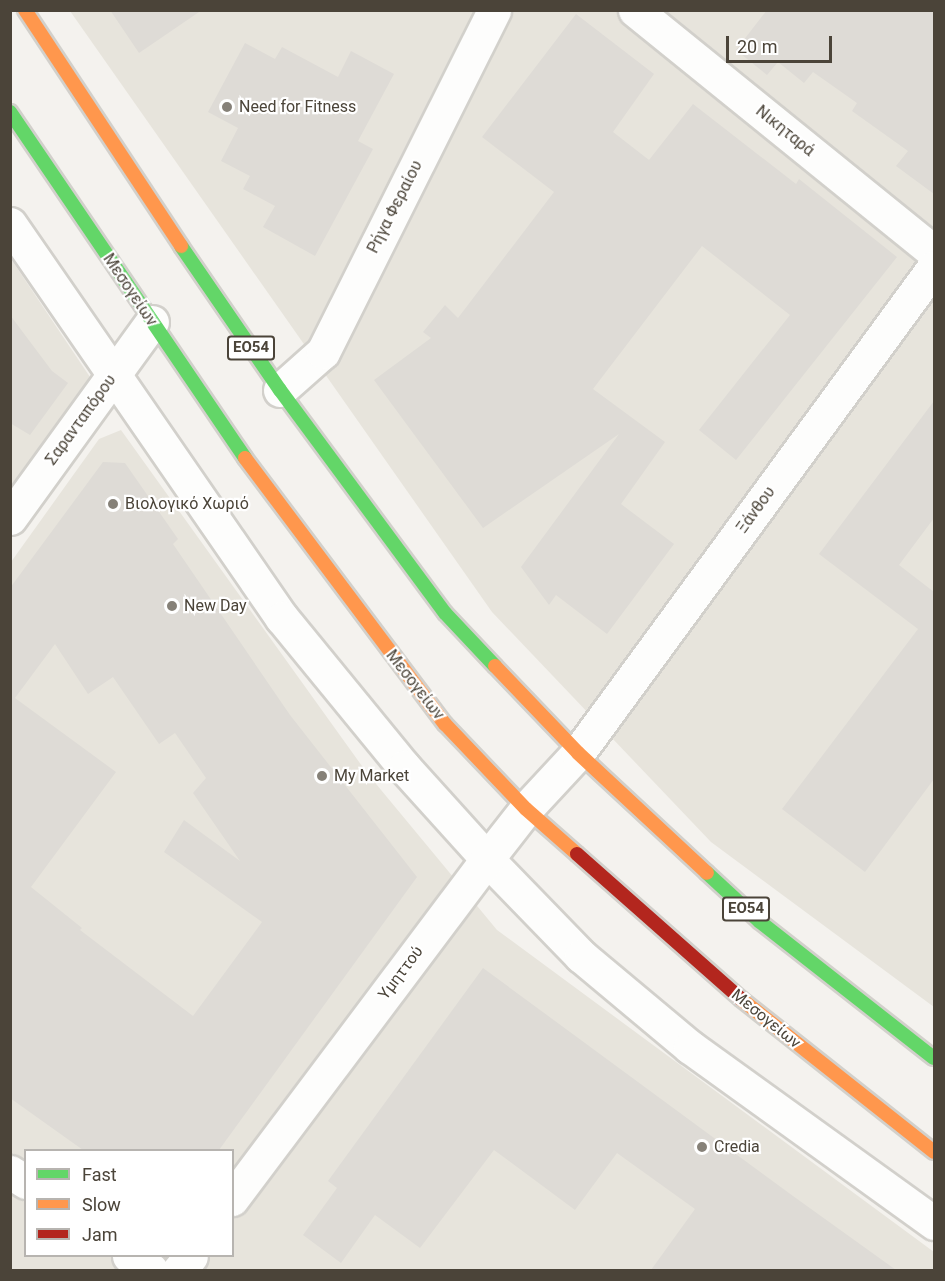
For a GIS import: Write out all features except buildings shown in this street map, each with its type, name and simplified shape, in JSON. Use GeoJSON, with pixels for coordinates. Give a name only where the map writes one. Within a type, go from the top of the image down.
{"type":"FeatureCollection","features":[{"type":"Feature","properties":{"kind":"main road","name":"ΕΟ54"},"geometry":{"type":"LineString","coordinates":[[25,10],[154,207],[280,390],[445,613],[578,753],[759,921],[934,1058]]}},
{"type":"Feature","properties":{"kind":"main road","name":"Μεσογείων"},"geometry":{"type":"LineString","coordinates":[[10,112],[268,492],[445,724],[526,808],[735,995],[934,1152]]}},
{"type":"Feature","properties":{"kind":"street","name":"Ρήγα Φεραίου"},"geometry":{"type":"LineString","coordinates":[[280,390],[323,352],[494,10]]}},
{"type":"Feature","properties":{"kind":"street","name":"Νικηταρά"},"geometry":{"type":"LineString","coordinates":[[635,10],[934,252]]}},
{"type":"Feature","properties":{"kind":"street"},"geometry":{"type":"LineString","coordinates":[[10,224],[282,618],[404,767],[486,859],[581,956],[690,1047],[934,1222]]}},
{"type":"Feature","properties":{"kind":"street","name":"Ξάνθου"},"geometry":{"type":"LineString","coordinates":[[578,753],[934,267]]}},
{"type":"Feature","properties":{"kind":"street","name":"Σαρανταπόρου"},"geometry":{"type":"LineString","coordinates":[[10,518],[152,322]]}},
{"type":"Feature","properties":{"kind":"street","name":"Υμηττού"},"geometry":{"type":"LineString","coordinates":[[234,1196],[486,859],[526,808],[578,753]]}},
{"type":"Feature","properties":{"kind":"street"},"geometry":{"type":"LineString","coordinates":[[10,1172],[24,1181]]}},
{"type":"Feature","properties":{"kind":"street"},"geometry":{"type":"LineString","coordinates":[[131,1257],[151,1270]]}},
{"type":"Feature","properties":{"kind":"street"},"geometry":{"type":"LineString","coordinates":[[179,1270],[189,1257]]}},
{"type":"Feature","properties":{"kind":"shaded area"},"geometry":{"type":"Polygon","coordinates":[[[70,11],[934,11],[934,1007],[711,842],[492,612],[70,11]]]}},
{"type":"Feature","properties":{"kind":"shaded area"},"geometry":{"type":"Polygon","coordinates":[[[11,259],[90,377],[11,490],[11,259]]]}},
{"type":"Feature","properties":{"kind":"shaded area"},"geometry":{"type":"Polygon","coordinates":[[[121,430],[367,773],[497,930],[934,1252],[934,1270],[11,1270],[11,562],[99,439],[121,430]]]}},
{"type":"Feature","properties":{"kind":"traffic: fast"},"geometry":{"type":"LineString","coordinates":[[10,112],[245,458]]}},
{"type":"Feature","properties":{"kind":"traffic: fast"},"geometry":{"type":"LineString","coordinates":[[181,246],[280,390],[445,613],[495,666]]}},
{"type":"Feature","properties":{"kind":"traffic: fast"},"geometry":{"type":"LineString","coordinates":[[707,873],[759,921],[934,1058]]}},
{"type":"Feature","properties":{"kind":"traffic: slow"},"geometry":{"type":"LineString","coordinates":[[25,10],[181,246]]}},
{"type":"Feature","properties":{"kind":"traffic: slow"},"geometry":{"type":"LineString","coordinates":[[245,458],[445,724],[526,809],[577,854]]}},
{"type":"Feature","properties":{"kind":"traffic: slow"},"geometry":{"type":"LineString","coordinates":[[495,666],[578,753],[707,873]]}},
{"type":"Feature","properties":{"kind":"traffic: slow"},"geometry":{"type":"LineString","coordinates":[[741,999],[934,1152]]}},
{"type":"Feature","properties":{"kind":"traffic: jam"},"geometry":{"type":"LineString","coordinates":[[577,854],[741,999]]}},
{"type":"Feature","properties":{"kind":"place","name":"Need for Fitness"},"geometry":{"type":"Point","coordinates":[227,107]}},
{"type":"Feature","properties":{"kind":"place","name":"Βιολογικό Χωριό"},"geometry":{"type":"Point","coordinates":[113,504]}},
{"type":"Feature","properties":{"kind":"place","name":"New Day"},"geometry":{"type":"Point","coordinates":[172,606]}},
{"type":"Feature","properties":{"kind":"place","name":"My Market"},"geometry":{"type":"Point","coordinates":[322,776]}},
{"type":"Feature","properties":{"kind":"place","name":"Credia"},"geometry":{"type":"Point","coordinates":[702,1147]}}]}
